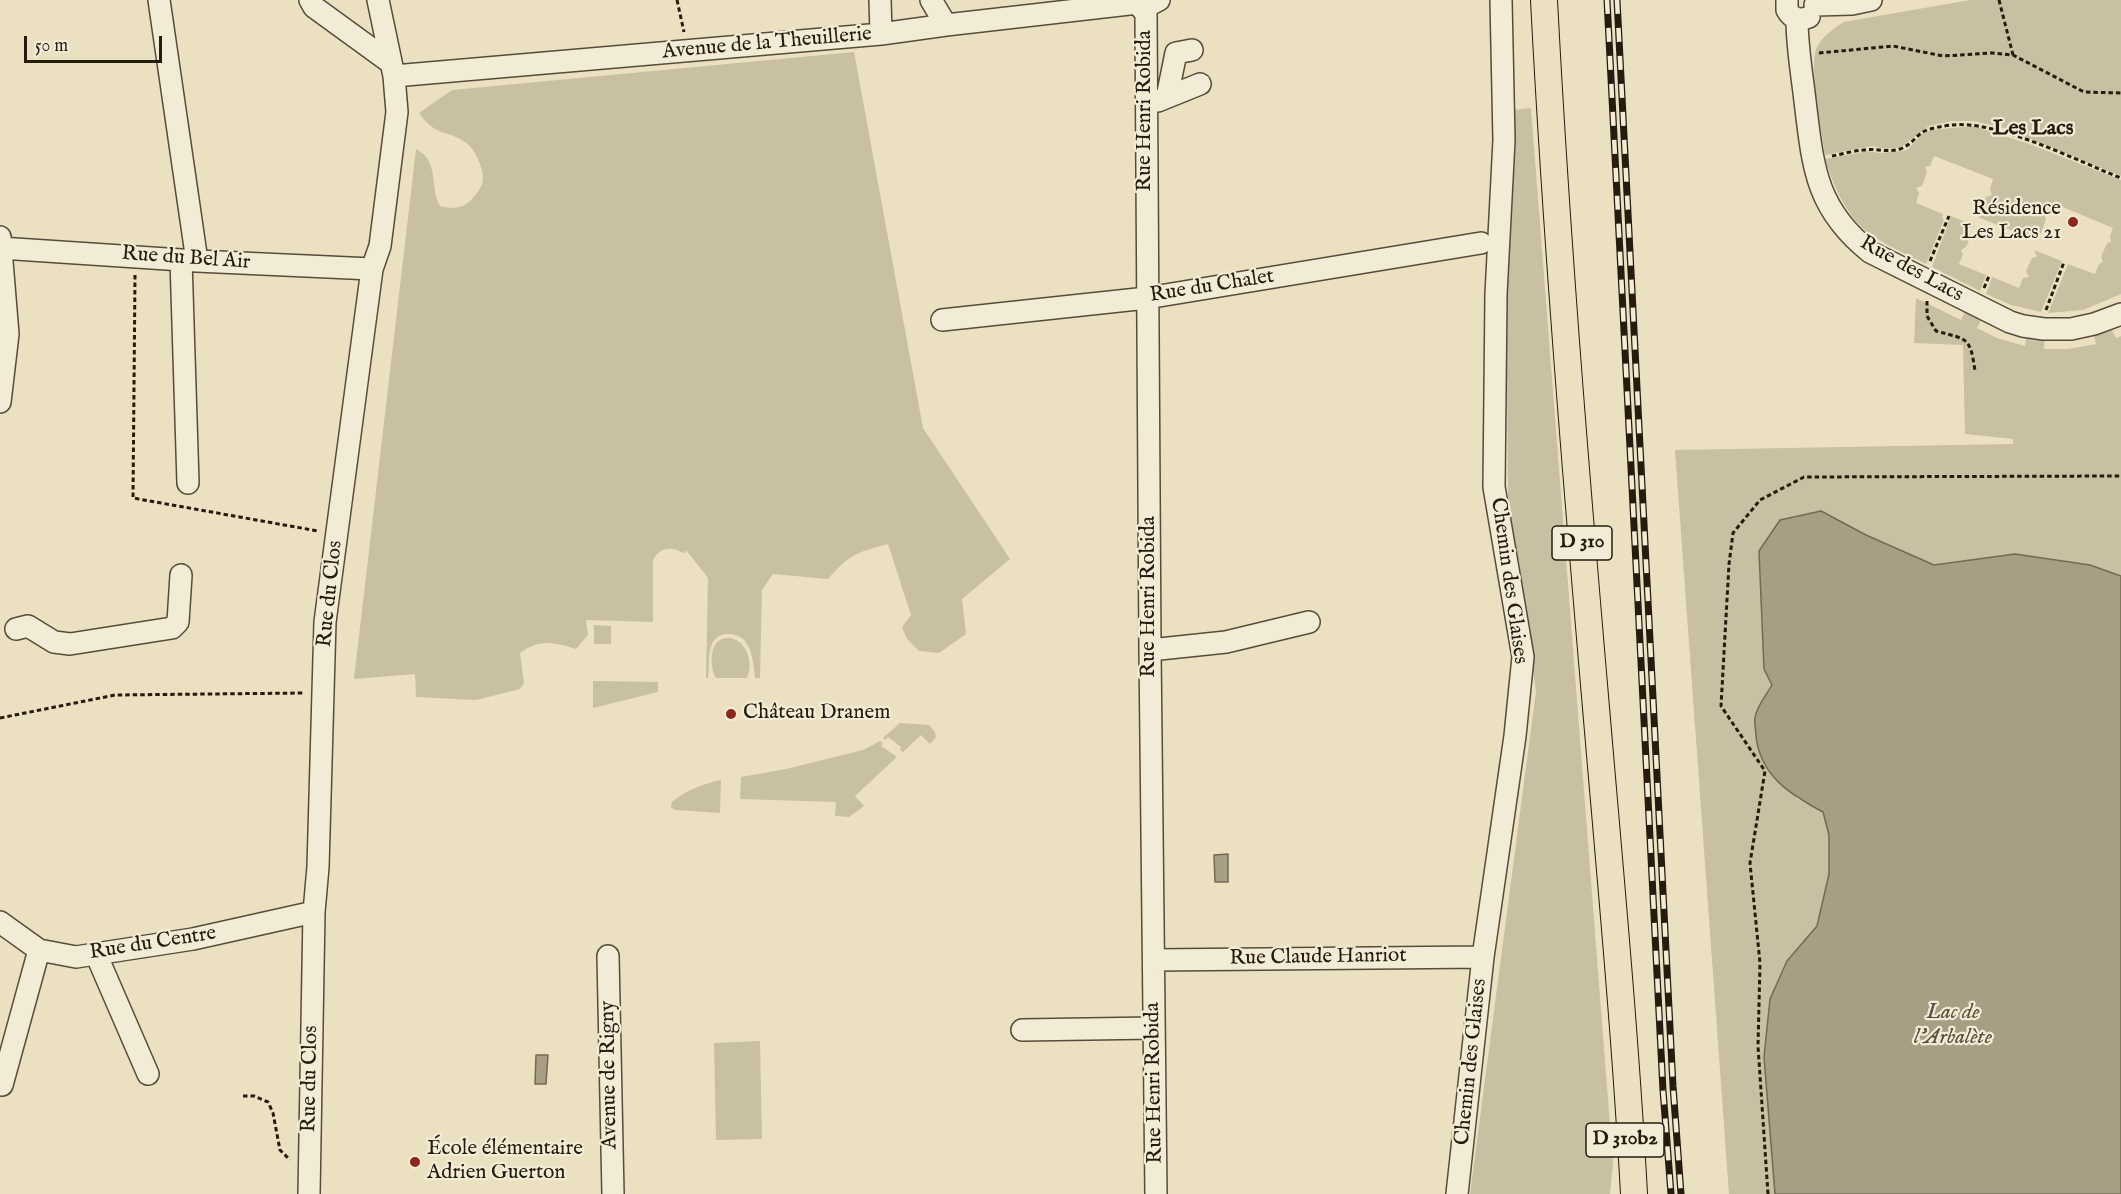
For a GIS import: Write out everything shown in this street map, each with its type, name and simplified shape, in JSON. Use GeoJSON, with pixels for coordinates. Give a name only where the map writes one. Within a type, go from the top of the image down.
{"type":"FeatureCollection","features":[{"type":"Feature","properties":{"kind":"main road","name":"D 310"},"geometry":{"type":"LineString","coordinates":[[1544,0],[1581,541],[1628,1086],[1634,1194]]}},
{"type":"Feature","properties":{"kind":"main road","name":"D 310b2"},"geometry":{"type":"LineString","coordinates":[[1623,1194],[1628,1086]]}},
{"type":"Feature","properties":{"kind":"street"},"geometry":{"type":"LineString","coordinates":[[159,0],[197,254],[189,260],[188,483]]}},
{"type":"Feature","properties":{"kind":"street"},"geometry":{"type":"LineString","coordinates":[[310,0],[315,7],[393,70]]}},
{"type":"Feature","properties":{"kind":"street","name":"Rue du Clos"},"geometry":{"type":"LineString","coordinates":[[309,1194],[314,912],[318,867],[326,622],[372,269],[380,246],[397,112],[393,70],[378,0]]}},
{"type":"Feature","properties":{"kind":"street"},"geometry":{"type":"LineString","coordinates":[[880,0],[881,34]]}},
{"type":"Feature","properties":{"kind":"street"},"geometry":{"type":"LineString","coordinates":[[931,0],[946,25]]}},
{"type":"Feature","properties":{"kind":"street","name":"Chemin des Glaises"},"geometry":{"type":"LineString","coordinates":[[1457,1194],[1483,957],[1515,736],[1523,657],[1494,487],[1496,294],[1504,140],[1501,0]]}},
{"type":"Feature","properties":{"kind":"street","name":"Rue des Lacs"},"geometry":{"type":"LineString","coordinates":[[1787,0],[1789,14],[1797,19],[1799,55],[1812,160],[1824,198],[1837,219],[1853,238],[1870,252],[2010,322],[2057,329],[2083,327],[2121,314]]}},
{"type":"Feature","properties":{"kind":"street"},"geometry":{"type":"LineString","coordinates":[[1797,19],[1809,17],[1814,3],[1852,4],[1871,0]]}},
{"type":"Feature","properties":{"kind":"street","name":"Avenue de la Theuillerie"},"geometry":{"type":"LineString","coordinates":[[393,70],[689,51],[881,34],[1146,4]]}},
{"type":"Feature","properties":{"kind":"street","name":"Rue Henri Robida"},"geometry":{"type":"LineString","coordinates":[[1146,4],[1156,1194]]}},
{"type":"Feature","properties":{"kind":"street"},"geometry":{"type":"LineString","coordinates":[[1167,97],[1176,52],[1192,50]]}},
{"type":"Feature","properties":{"kind":"street"},"geometry":{"type":"LineString","coordinates":[[1146,105],[1200,84]]}},
{"type":"Feature","properties":{"kind":"street"},"geometry":{"type":"LineString","coordinates":[[0,237],[8,334],[0,402]]}},
{"type":"Feature","properties":{"kind":"street","name":"Rue du Chalet"},"geometry":{"type":"LineString","coordinates":[[942,320],[1147,298],[1481,243]]}},
{"type":"Feature","properties":{"kind":"street","name":"Rue du Bel Air"},"geometry":{"type":"LineString","coordinates":[[0,248],[372,269]]}},
{"type":"Feature","properties":{"kind":"street"},"geometry":{"type":"LineString","coordinates":[[9,630],[28,626],[54,642],[70,644],[172,628],[178,622],[181,575]]}},
{"type":"Feature","properties":{"kind":"street"},"geometry":{"type":"LineString","coordinates":[[1150,651],[1226,642],[1309,622]]}},
{"type":"Feature","properties":{"kind":"street","name":"Rue du Centre"},"geometry":{"type":"LineString","coordinates":[[0,921],[39,950],[76,957],[193,939],[314,912]]}},
{"type":"Feature","properties":{"kind":"street"},"geometry":{"type":"LineString","coordinates":[[2,1085],[39,950]]}},
{"type":"Feature","properties":{"kind":"street"},"geometry":{"type":"LineString","coordinates":[[96,954],[148,1074]]}},
{"type":"Feature","properties":{"kind":"street","name":"Avenue de Rigny"},"geometry":{"type":"LineString","coordinates":[[608,956],[613,1194]]}},
{"type":"Feature","properties":{"kind":"street","name":"Rue Claude Hanriot"},"geometry":{"type":"LineString","coordinates":[[1154,960],[1483,957]]}},
{"type":"Feature","properties":{"kind":"street"},"geometry":{"type":"LineString","coordinates":[[1022,1030],[1154,1028]]}},
{"type":"Feature","properties":{"kind":"path"},"geometry":{"type":"LineString","coordinates":[[677,0],[689,51]]}},
{"type":"Feature","properties":{"kind":"path"},"geometry":{"type":"LineString","coordinates":[[1999,0],[2013,55]]}},
{"type":"Feature","properties":{"kind":"path"},"geometry":{"type":"LineString","coordinates":[[1799,55],[1893,46],[1942,56],[1992,53],[2013,55],[2084,92],[2121,93]]}},
{"type":"Feature","properties":{"kind":"path"},"geometry":{"type":"LineString","coordinates":[[1812,160],[1866,149],[1880,152],[1897,150],[1908,146],[1930,129],[1952,124],[1972,125],[2013,135],[2121,178]]}},
{"type":"Feature","properties":{"kind":"path"},"geometry":{"type":"LineString","coordinates":[[1949,216],[1927,281],[1927,316],[1936,331],[1969,343],[1975,371]]}},
{"type":"Feature","properties":{"kind":"path"},"geometry":{"type":"LineString","coordinates":[[2039,328],[2064,262]]}},
{"type":"Feature","properties":{"kind":"path"},"geometry":{"type":"LineString","coordinates":[[1768,1194],[1758,1046],[1760,963],[1750,862],[1766,771],[1721,706],[1729,564],[1733,533],[1760,500],[1804,477],[2121,476]]}},
{"type":"Feature","properties":{"kind":"path"},"geometry":{"type":"LineString","coordinates":[[0,718],[115,695],[323,693]]}},
{"type":"Feature","properties":{"kind":"path"},"geometry":{"type":"LineString","coordinates":[[243,1096],[254,1096],[268,1102],[273,1113],[280,1150],[289,1160],[309,1163]]}},
{"type":"Feature","properties":{"kind":"shaded area"},"geometry":{"type":"Polygon","coordinates":[[[1970,0],[2121,0],[2121,176],[2004,128],[1973,121],[1952,121],[1929,126],[1901,147],[1885,149],[1872,146],[1825,155],[1814,69],[1819,43],[1844,22],[1970,0]]]}},
{"type":"Feature","properties":{"kind":"shaded area"},"geometry":{"type":"Polygon","coordinates":[[[854,52],[923,428],[1010,559],[962,599],[966,634],[939,653],[919,651],[907,639],[902,627],[911,615],[888,544],[868,549],[854,556],[828,579],[773,574],[762,590],[760,678],[755,678],[752,656],[747,643],[736,635],[728,634],[718,637],[712,644],[708,678],[706,678],[708,578],[687,551],[683,553],[674,549],[666,549],[659,552],[653,560],[653,622],[586,620],[588,635],[576,649],[547,643],[534,645],[520,653],[524,683],[520,689],[476,700],[416,697],[415,674],[354,679],[416,149],[423,154],[431,167],[440,206],[461,207],[477,193],[483,180],[478,159],[469,145],[431,126],[419,113],[452,90],[854,52]]]}},
{"type":"Feature","properties":{"kind":"shaded area"},"geometry":{"type":"Polygon","coordinates":[[[1531,108],[1613,1164],[1610,1194],[1470,1194],[1536,691],[1508,498],[1506,256],[1514,110],[1531,108]]]}},
{"type":"Feature","properties":{"kind":"shaded area"},"geometry":{"type":"Polygon","coordinates":[[[1973,126],[2032,145],[2121,180],[2121,294],[2083,310],[2048,313],[2068,264],[2095,274],[2099,264],[2103,262],[2101,257],[2107,243],[2111,242],[2110,236],[2113,228],[2053,203],[2050,213],[2044,215],[2046,219],[2041,233],[2035,235],[2038,241],[1978,217],[1984,215],[1981,210],[1986,197],[1992,195],[1990,189],[1993,179],[1934,156],[1930,166],[1925,167],[1927,172],[1922,186],[1916,188],[1919,193],[1916,203],[1943,214],[1944,220],[1926,264],[1871,235],[1855,220],[1842,201],[1825,159],[1868,151],[1879,153],[1907,150],[1922,134],[1932,130],[1973,126]]]}},
{"type":"Feature","properties":{"kind":"shaded area"},"geometry":{"type":"Polygon","coordinates":[[[1951,216],[1975,226],[1968,229],[1971,235],[1966,247],[1961,250],[1963,254],[1959,264],[1986,275],[1980,291],[1932,267],[1951,216]]]}},
{"type":"Feature","properties":{"kind":"shaded area"},"geometry":{"type":"Polygon","coordinates":[[[2034,250],[2062,261],[2041,312],[2011,305],[1986,294],[1992,277],[2019,288],[2023,278],[2029,277],[2026,271],[2032,258],[2037,257],[2034,250]]]}},
{"type":"Feature","properties":{"kind":"shaded area"},"geometry":{"type":"Polygon","coordinates":[[[1916,298],[1961,320],[1966,310],[1982,318],[1977,328],[1997,338],[2025,346],[2027,333],[2045,336],[2044,349],[2068,349],[2096,344],[2093,331],[2110,326],[2116,338],[2121,336],[2121,576],[2090,565],[2015,554],[1934,565],[1866,535],[1821,511],[1764,669],[1772,685],[1755,717],[1797,799],[1823,812],[1829,835],[1829,874],[1817,926],[1787,961],[1770,999],[1764,1057],[1775,1194],[1729,1194],[1675,450],[2013,444],[2013,439],[1965,434],[1963,345],[1914,343],[1916,298]]]}},
{"type":"Feature","properties":{"kind":"shaded area"},"geometry":{"type":"Polygon","coordinates":[[[594,625],[611,626],[611,644],[594,644],[594,625]]]}},
{"type":"Feature","properties":{"kind":"shaded area"},"geometry":{"type":"Polygon","coordinates":[[[721,639],[737,640],[748,654],[750,666],[747,678],[716,678],[714,674],[712,652],[714,647],[721,639]]]}},
{"type":"Feature","properties":{"kind":"shaded area"},"geometry":{"type":"Polygon","coordinates":[[[593,681],[658,682],[658,692],[593,708],[593,681]]]}},
{"type":"Feature","properties":{"kind":"shaded area"},"geometry":{"type":"Polygon","coordinates":[[[900,723],[929,725],[936,737],[930,744],[921,735],[903,752],[900,750],[901,747],[888,737],[885,740],[883,738],[900,723]]]}},
{"type":"Feature","properties":{"kind":"shaded area"},"geometry":{"type":"Polygon","coordinates":[[[880,741],[883,743],[881,746],[897,757],[855,796],[864,806],[849,817],[835,816],[836,802],[740,799],[741,777],[786,769],[863,750],[880,741]]]}},
{"type":"Feature","properties":{"kind":"shaded area"},"geometry":{"type":"Polygon","coordinates":[[[721,780],[720,813],[675,810],[671,807],[672,802],[689,791],[721,780]]]}},
{"type":"Feature","properties":{"kind":"shaded area"},"geometry":{"type":"Polygon","coordinates":[[[760,1041],[762,1139],[716,1140],[714,1043],[760,1041]]]}},
{"type":"Feature","properties":{"kind":"water","name":"Lac de l'Arbalète"},"geometry":{"type":"Polygon","coordinates":[[[1821,511],[1866,535],[1934,565],[2015,554],[2090,565],[2121,576],[2121,1194],[1775,1194],[1764,1057],[1770,999],[1787,961],[1817,926],[1829,874],[1829,835],[1823,812],[1800,799],[1779,783],[1764,762],[1759,750],[1755,725],[1756,714],[1772,685],[1764,669],[1759,551],[1780,520],[1821,511]]]}},
{"type":"Feature","properties":{"kind":"water"},"geometry":{"type":"Polygon","coordinates":[[[1228,854],[1228,882],[1215,882],[1214,855],[1228,854]]]}},
{"type":"Feature","properties":{"kind":"water"},"geometry":{"type":"Polygon","coordinates":[[[536,1055],[548,1055],[546,1084],[535,1084],[536,1055]]]}},
{"type":"Feature","properties":{"kind":"railway"},"geometry":{"type":"LineString","coordinates":[[1607,0],[1663,1090],[1671,1194]]}},
{"type":"Feature","properties":{"kind":"railway"},"geometry":{"type":"LineString","coordinates":[[1617,0],[1673,1086],[1681,1194]]}},
{"type":"Feature","properties":{"kind":"place","name":"Résidence Les Lacs 21"},"geometry":{"type":"Point","coordinates":[2073,222]}},
{"type":"Feature","properties":{"kind":"place","name":"Château Dranem"},"geometry":{"type":"Point","coordinates":[731,714]}},
{"type":"Feature","properties":{"kind":"place","name":"École élémentaire Adrien Guerton"},"geometry":{"type":"Point","coordinates":[415,1162]}},
{"type":"Feature","properties":{"kind":"district","name":"Les Lacs"},"geometry":{"type":"Point","coordinates":[2033,129]}}]}
